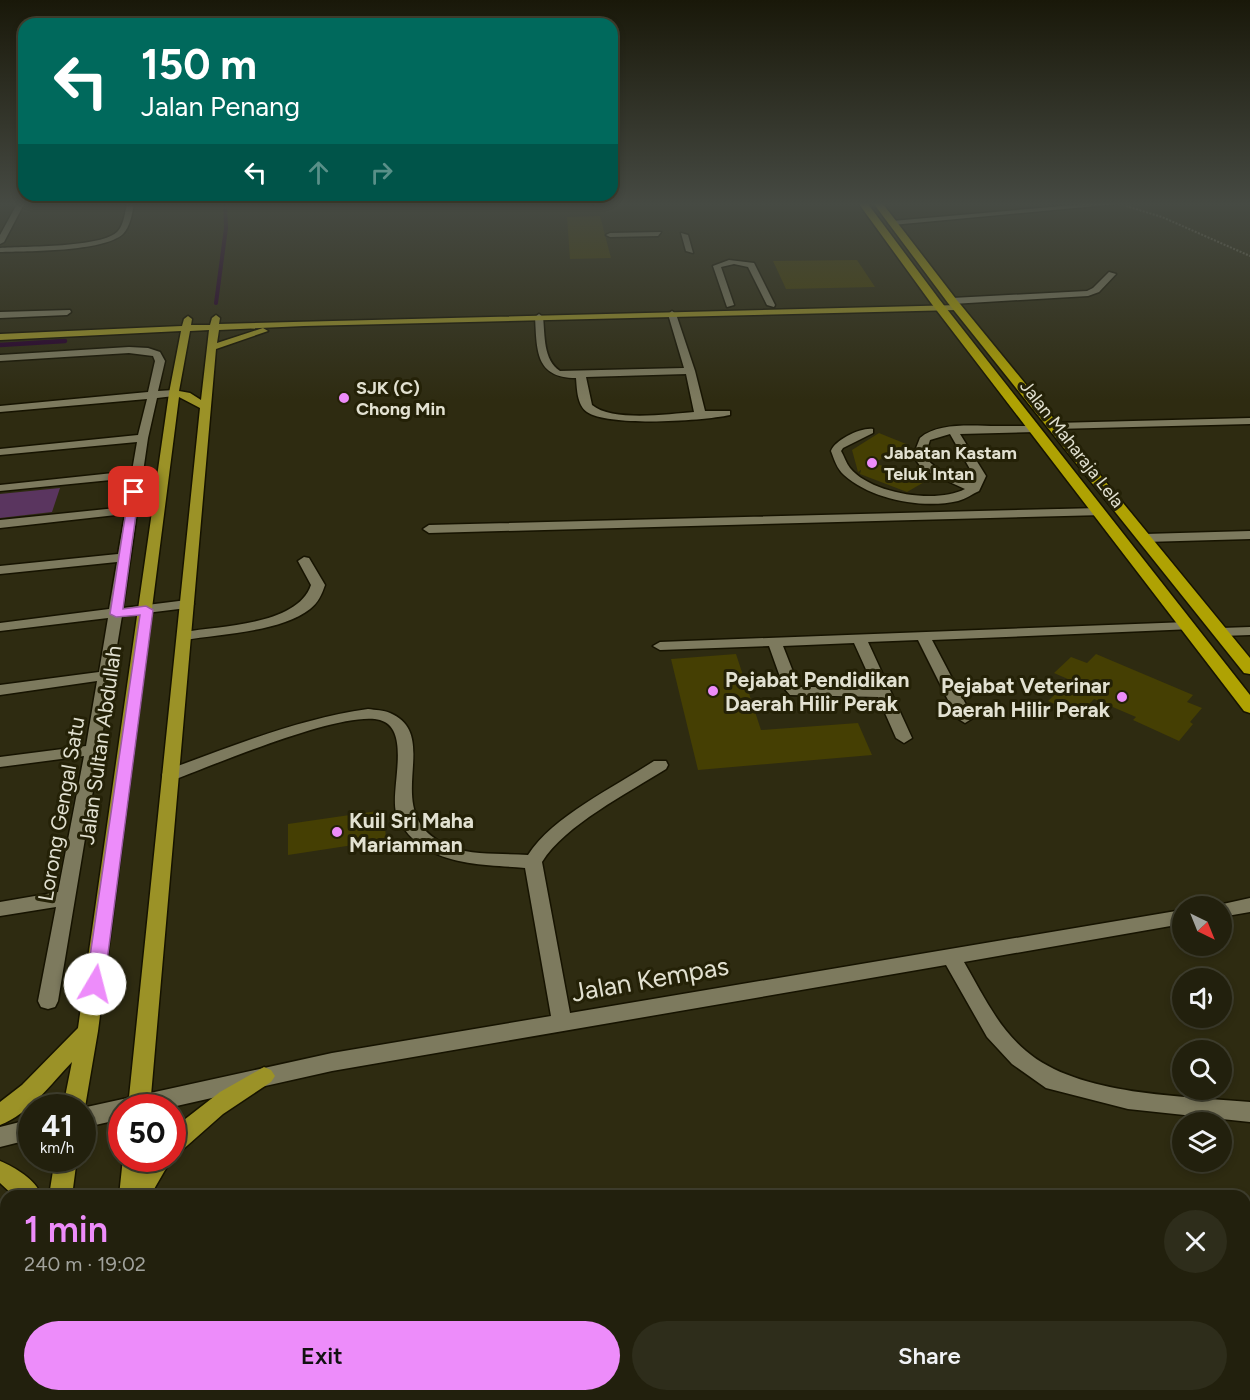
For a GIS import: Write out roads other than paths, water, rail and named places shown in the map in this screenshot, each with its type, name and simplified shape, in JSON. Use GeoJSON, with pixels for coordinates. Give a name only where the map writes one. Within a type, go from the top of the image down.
{"type":"FeatureCollection","features":[{"type":"Feature","properties":{"kind":"highway","name":"Jalan Maharaja Lela"},"geometry":{"type":"LineString","coordinates":[[912,269],[1250,708]]}},
{"type":"Feature","properties":{"kind":"highway","name":"Jalan Maharaja Lela"},"geometry":{"type":"LineString","coordinates":[[928,269],[1250,669]]}},
{"type":"Feature","properties":{"kind":"main road"},"geometry":{"type":"LineString","coordinates":[[215,322],[338,322],[672,314],[938,304]]}},
{"type":"Feature","properties":{"kind":"main road"},"geometry":{"type":"LineString","coordinates":[[0,329],[730,305],[955,304]]}},
{"type":"Feature","properties":{"kind":"main road"},"geometry":{"type":"LineString","coordinates":[[133,1094],[170,775],[215,322]]}},
{"type":"Feature","properties":{"kind":"main road"},"geometry":{"type":"LineString","coordinates":[[211,348],[236,338],[268,330],[338,322]]}},
{"type":"Feature","properties":{"kind":"main road"},"geometry":{"type":"LineString","coordinates":[[0,337],[112,331],[188,323]]}},
{"type":"Feature","properties":{"kind":"main road","name":"Jalan Sultan Abdullah"},"geometry":{"type":"LineString","coordinates":[[77,1094],[88,1031],[174,393],[188,323]]}},
{"type":"Feature","properties":{"kind":"main road"},"geometry":{"type":"LineString","coordinates":[[112,331],[161,337],[182,349]]}},
{"type":"Feature","properties":{"kind":"main road"},"geometry":{"type":"LineString","coordinates":[[174,393],[186,395],[207,408]]}},
{"type":"Feature","properties":{"kind":"main road"},"geometry":{"type":"LineString","coordinates":[[0,1115],[30,1092],[88,1031]]}},
{"type":"Feature","properties":{"kind":"main road"},"geometry":{"type":"LineString","coordinates":[[186,1131],[222,1101],[264,1076]]}},
{"type":"Feature","properties":{"kind":"main road"},"geometry":{"type":"LineString","coordinates":[[0,1172],[9,1176],[24,1190]]}},
{"type":"Feature","properties":{"kind":"main road"},"geometry":{"type":"LineString","coordinates":[[61,1190],[64,1172]]}},
{"type":"Feature","properties":{"kind":"main road"},"geometry":{"type":"LineString","coordinates":[[131,1190],[133,1172]]}},
{"type":"Feature","properties":{"kind":"main road"},"geometry":{"type":"LineString","coordinates":[[141,1190],[152,1172]]}},
{"type":"Feature","properties":{"kind":"street"},"geometry":{"type":"LineString","coordinates":[[718,269],[730,305]]}},
{"type":"Feature","properties":{"kind":"street"},"geometry":{"type":"LineString","coordinates":[[753,269],[771,305]]}},
{"type":"Feature","properties":{"kind":"street"},"geometry":{"type":"LineString","coordinates":[[955,304],[1081,294],[1096,290],[1112,274]]}},
{"type":"Feature","properties":{"kind":"street"},"geometry":{"type":"LineString","coordinates":[[0,315],[67,312]]}},
{"type":"Feature","properties":{"kind":"street"},"geometry":{"type":"LineString","coordinates":[[672,314],[690,371],[700,414]]}},
{"type":"Feature","properties":{"kind":"street"},"geometry":{"type":"LineString","coordinates":[[539,317],[543,354],[548,366],[556,373],[581,375],[690,371]]}},
{"type":"Feature","properties":{"kind":"street","name":"Lorong Gengal Satu"},"geometry":{"type":"LineString","coordinates":[[0,358],[129,350],[157,354],[160,361],[143,438],[116,614],[48,1001]]}},
{"type":"Feature","properties":{"kind":"street"},"geometry":{"type":"LineString","coordinates":[[581,375],[585,402],[591,410],[604,416],[626,418],[726,413]]}},
{"type":"Feature","properties":{"kind":"street"},"geometry":{"type":"LineString","coordinates":[[0,410],[174,393]]}},
{"type":"Feature","properties":{"kind":"street"},"geometry":{"type":"LineString","coordinates":[[1055,426],[1250,421]]}},
{"type":"Feature","properties":{"kind":"street"},"geometry":{"type":"LineString","coordinates":[[975,489],[925,465],[919,456],[923,441],[930,435],[953,431],[1035,429]]}},
{"type":"Feature","properties":{"kind":"street"},"geometry":{"type":"LineString","coordinates":[[869,431],[838,446],[836,451],[846,471],[856,479],[893,494],[917,500],[956,499],[970,494],[975,489],[980,476],[953,431]]}},
{"type":"Feature","properties":{"kind":"street"},"geometry":{"type":"LineString","coordinates":[[0,452],[143,438]]}},
{"type":"Feature","properties":{"kind":"street"},"geometry":{"type":"LineString","coordinates":[[0,488],[137,474]]}},
{"type":"Feature","properties":{"kind":"street"},"geometry":{"type":"LineString","coordinates":[[0,524],[131,510]]}},
{"type":"Feature","properties":{"kind":"street"},"geometry":{"type":"LineString","coordinates":[[429,529],[1099,512]]}},
{"type":"Feature","properties":{"kind":"street"},"geometry":{"type":"LineString","coordinates":[[1145,538],[1250,534]]}},
{"type":"Feature","properties":{"kind":"street"},"geometry":{"type":"LineString","coordinates":[[0,570],[125,557]]}},
{"type":"Feature","properties":{"kind":"street"},"geometry":{"type":"LineString","coordinates":[[184,636],[256,624],[287,616],[304,608],[315,596],[318,585],[304,561]]}},
{"type":"Feature","properties":{"kind":"street"},"geometry":{"type":"LineString","coordinates":[[0,627],[187,604]]}},
{"type":"Feature","properties":{"kind":"street"},"geometry":{"type":"LineString","coordinates":[[660,646],[1188,626]]}},
{"type":"Feature","properties":{"kind":"street"},"geometry":{"type":"LineString","coordinates":[[1221,632],[1250,631]]}},
{"type":"Feature","properties":{"kind":"street"},"geometry":{"type":"LineString","coordinates":[[922,635],[965,718]]}},
{"type":"Feature","properties":{"kind":"street"},"geometry":{"type":"LineString","coordinates":[[859,638],[904,738]]}},
{"type":"Feature","properties":{"kind":"street"},"geometry":{"type":"LineString","coordinates":[[774,641],[790,688],[795,692],[882,692]]}},
{"type":"Feature","properties":{"kind":"street"},"geometry":{"type":"LineString","coordinates":[[0,690],[105,676]]}},
{"type":"Feature","properties":{"kind":"street"},"geometry":{"type":"LineString","coordinates":[[170,775],[321,721],[360,713],[384,715],[399,725],[404,741],[404,810],[415,831],[434,846],[464,856],[533,862]]}},
{"type":"Feature","properties":{"kind":"street"},"geometry":{"type":"LineString","coordinates":[[0,762],[93,750]]}},
{"type":"Feature","properties":{"kind":"street"},"geometry":{"type":"LineString","coordinates":[[562,1023],[533,862],[545,843],[564,827],[660,765]]}},
{"type":"Feature","properties":{"kind":"street"},"geometry":{"type":"LineString","coordinates":[[0,909],[66,898]]}},
{"type":"Feature","properties":{"kind":"street"},"geometry":{"type":"LineString","coordinates":[[1232,908],[1250,905]]}},
{"type":"Feature","properties":{"kind":"street","name":"Jalan Kempas"},"geometry":{"type":"LineString","coordinates":[[186,1094],[361,1057],[1172,918]]}},
{"type":"Feature","properties":{"kind":"street"},"geometry":{"type":"LineString","coordinates":[[951,956],[994,1031],[1019,1058],[1053,1081],[1128,1100],[1250,1112]]}},
{"type":"Feature","properties":{"kind":"street"},"geometry":{"type":"LineString","coordinates":[[0,1137],[18,1133]]}},
{"type":"Feature","properties":{"kind":"waterway"},"geometry":{"type":"LineString","coordinates":[[216,303],[220,269]]}},
{"type":"Feature","properties":{"kind":"waterway"},"geometry":{"type":"LineString","coordinates":[[0,345],[65,341]]}},
{"type":"Feature","properties":{"kind":"place","name":"SJK (C) Chong Min"},"geometry":{"type":"Point","coordinates":[344,398]}},
{"type":"Feature","properties":{"kind":"place","name":"Jabatan Kastam Teluk Intan"},"geometry":{"type":"Point","coordinates":[872,463]}},
{"type":"Feature","properties":{"kind":"place","name":"Pejabat Pendidikan Daerah Hilir Perak"},"geometry":{"type":"Point","coordinates":[713,691]}},
{"type":"Feature","properties":{"kind":"place","name":"Pejabat Veterinar Daerah Hilir Perak"},"geometry":{"type":"Point","coordinates":[1122,697]}},
{"type":"Feature","properties":{"kind":"place","name":"Kuil Sri Maha Mariamman"},"geometry":{"type":"Point","coordinates":[337,832]}}]}
